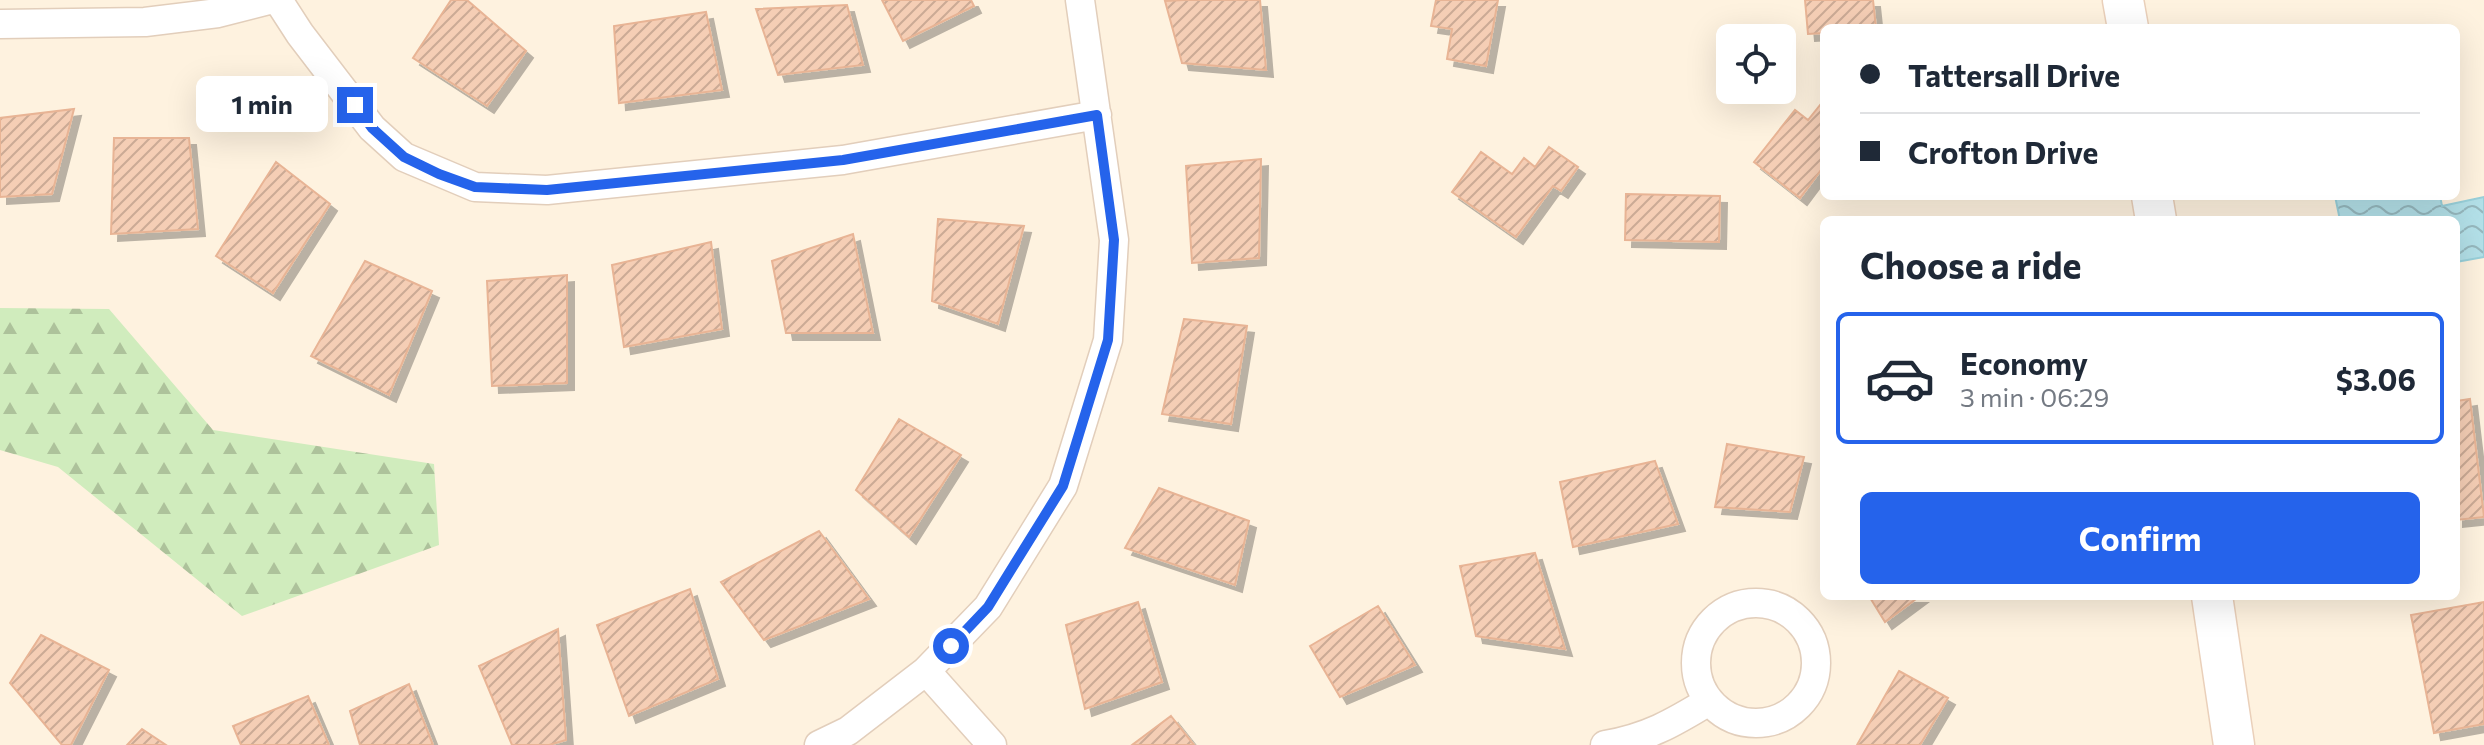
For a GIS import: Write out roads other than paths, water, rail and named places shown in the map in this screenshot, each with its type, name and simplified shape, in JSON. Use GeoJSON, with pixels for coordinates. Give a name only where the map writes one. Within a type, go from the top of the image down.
{"type":"FeatureCollection","features":[{"type":"Feature","properties":{"kind":"street"},"geometry":{"type":"LineString","coordinates":[[0,24],[145,22],[218,13],[269,0]]}},
{"type":"Feature","properties":{"kind":"street"},"geometry":{"type":"LineString","coordinates":[[278,0],[372,128],[404,157],[475,187],[547,190],[843,160],[1097,115]]}},
{"type":"Feature","properties":{"kind":"street"},"geometry":{"type":"LineString","coordinates":[[819,745],[848,731],[926,671],[988,607],[1063,486],[1108,340],[1114,240],[1080,0]]}},
{"type":"Feature","properties":{"kind":"street"},"geometry":{"type":"LineString","coordinates":[[2123,0],[2127,24]]}},
{"type":"Feature","properties":{"kind":"street"},"geometry":{"type":"LineString","coordinates":[[2213,600],[2234,745]]}},
{"type":"Feature","properties":{"kind":"street"},"geometry":{"type":"LineString","coordinates":[[1759,601],[1780,607],[1798,619],[1811,635],[1817,667],[1811,688],[1800,705],[1782,718],[1762,724],[1740,722],[1721,713],[1709,701],[1697,678],[1695,657],[1700,637],[1719,613],[1738,604],[1759,601]]}},
{"type":"Feature","properties":{"kind":"street"},"geometry":{"type":"LineString","coordinates":[[926,671],[992,745]]}},
{"type":"Feature","properties":{"kind":"street"},"geometry":{"type":"LineString","coordinates":[[1605,745],[1634,740],[1666,728],[1709,701]]}},
{"type":"Feature","properties":{"kind":"water"},"geometry":{"type":"Polygon","coordinates":[[[2484,197],[2484,257],[2460,261],[2460,216],[2339,216],[2336,200],[2441,200],[2442,206],[2484,197]]]}}]}
